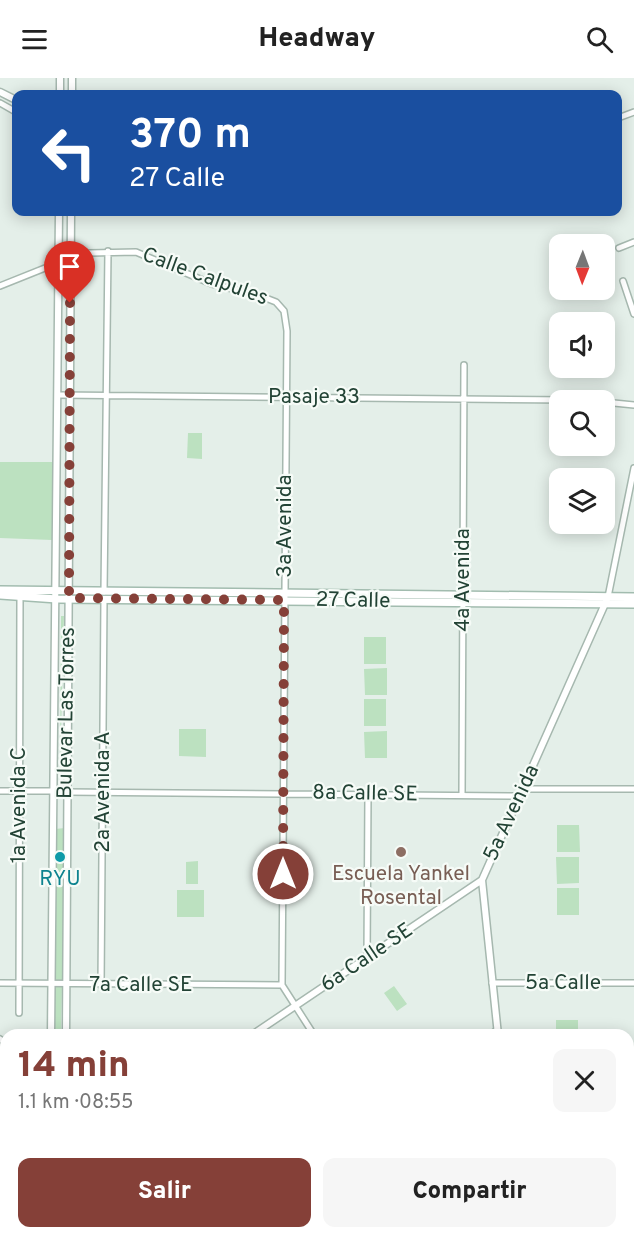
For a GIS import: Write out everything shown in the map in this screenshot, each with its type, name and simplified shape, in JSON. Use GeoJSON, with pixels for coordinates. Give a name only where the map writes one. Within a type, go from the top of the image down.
{"type":"FeatureCollection","features":[{"type":"Feature","properties":{"kind":"main road","name":"27 Calle"},"geometry":{"type":"LineString","coordinates":[[0,590],[57,599]]}},
{"type":"Feature","properties":{"kind":"main road","name":"27 Calle"},"geometry":{"type":"LineString","coordinates":[[0,595],[57,599],[69,595],[463,598],[607,601],[634,604]]}},
{"type":"Feature","properties":{"kind":"main road","name":"27 Calle"},"geometry":{"type":"LineString","coordinates":[[607,601],[634,597]]}},
{"type":"Feature","properties":{"kind":"street","name":"Bulevar Las Torres"},"geometry":{"type":"LineString","coordinates":[[51,1029],[52,791],[57,599],[61,216]]}},
{"type":"Feature","properties":{"kind":"street","name":"Bulevar Las Torres"},"geometry":{"type":"LineString","coordinates":[[66,1029],[71,258],[69,216]]}},
{"type":"Feature","properties":{"kind":"street"},"geometry":{"type":"LineString","coordinates":[[620,248],[634,242]]}},
{"type":"Feature","properties":{"kind":"street","name":"Calle Calpules"},"geometry":{"type":"LineString","coordinates":[[0,286],[71,258],[108,251],[143,254],[212,284],[258,295],[276,302],[284,311],[286,331]]}},
{"type":"Feature","properties":{"kind":"street","name":"2a Avenida A"},"geometry":{"type":"LineString","coordinates":[[101,985],[108,251]]}},
{"type":"Feature","properties":{"kind":"street"},"geometry":{"type":"LineString","coordinates":[[623,281],[634,314]]}},
{"type":"Feature","properties":{"kind":"street","name":"3a Avenida"},"geometry":{"type":"LineString","coordinates":[[282,985],[286,331]]}},
{"type":"Feature","properties":{"kind":"street","name":"4a Avenida"},"geometry":{"type":"LineString","coordinates":[[462,795],[464,365]]}},
{"type":"Feature","properties":{"kind":"street","name":"Pasaje 33"},"geometry":{"type":"LineString","coordinates":[[58,395],[549,400]]}},
{"type":"Feature","properties":{"kind":"street"},"geometry":{"type":"LineString","coordinates":[[615,403],[634,405]]}},
{"type":"Feature","properties":{"kind":"street","name":"5a Avenida"},"geometry":{"type":"LineString","coordinates":[[497,1029],[482,880],[607,601],[634,468]]}},
{"type":"Feature","properties":{"kind":"street","name":"1a Avenida C"},"geometry":{"type":"LineString","coordinates":[[19,1013],[20,598]]}},
{"type":"Feature","properties":{"kind":"street"},"geometry":{"type":"LineString","coordinates":[[523,789],[634,789]]}},
{"type":"Feature","properties":{"kind":"street"},"geometry":{"type":"LineString","coordinates":[[0,790],[52,791]]}},
{"type":"Feature","properties":{"kind":"street","name":"8a Calle SE"},"geometry":{"type":"LineString","coordinates":[[67,792],[283,792],[520,796]]}},
{"type":"Feature","properties":{"kind":"street"},"geometry":{"type":"LineString","coordinates":[[367,957],[368,794]]}},
{"type":"Feature","properties":{"kind":"street","name":"6a Calle SE"},"geometry":{"type":"LineString","coordinates":[[261,1029],[482,880]]}},
{"type":"Feature","properties":{"kind":"street","name":"7a Calle SE"},"geometry":{"type":"LineString","coordinates":[[0,983],[282,985]]}},
{"type":"Feature","properties":{"kind":"street","name":"5a Calle"},"geometry":{"type":"LineString","coordinates":[[492,983],[634,983]]}},
{"type":"Feature","properties":{"kind":"street"},"geometry":{"type":"LineString","coordinates":[[282,985],[310,1029]]}},
{"type":"Feature","properties":{"kind":"green space"},"geometry":{"type":"Polygon","coordinates":[[[188,433],[202,433],[202,459],[187,458],[188,433]]]}},
{"type":"Feature","properties":{"kind":"green space"},"geometry":{"type":"Polygon","coordinates":[[[0,462],[53,462],[52,540],[0,538],[0,462]]]}},
{"type":"Feature","properties":{"kind":"green space"},"geometry":{"type":"Polygon","coordinates":[[[61,616],[64,616],[60,773],[61,616]]]}},
{"type":"Feature","properties":{"kind":"green space"},"geometry":{"type":"Polygon","coordinates":[[[364,637],[386,637],[386,664],[364,664],[364,637]]]}},
{"type":"Feature","properties":{"kind":"green space"},"geometry":{"type":"Polygon","coordinates":[[[387,668],[387,695],[365,695],[364,669],[387,668]]]}},
{"type":"Feature","properties":{"kind":"green space"},"geometry":{"type":"Polygon","coordinates":[[[364,699],[386,699],[386,726],[364,726],[364,699]]]}},
{"type":"Feature","properties":{"kind":"green space"},"geometry":{"type":"Polygon","coordinates":[[[179,729],[206,729],[206,757],[179,756],[179,729]]]}},
{"type":"Feature","properties":{"kind":"green space"},"geometry":{"type":"Polygon","coordinates":[[[387,731],[387,758],[365,758],[364,732],[387,731]]]}},
{"type":"Feature","properties":{"kind":"green space"},"geometry":{"type":"Polygon","coordinates":[[[557,825],[579,825],[580,852],[557,852],[557,825]]]}},
{"type":"Feature","properties":{"kind":"green space"},"geometry":{"type":"Polygon","coordinates":[[[65,828],[61,1029],[55,1029],[55,829],[65,828]]]}},
{"type":"Feature","properties":{"kind":"green space"},"geometry":{"type":"Polygon","coordinates":[[[556,857],[579,857],[579,883],[557,884],[556,857]]]}},
{"type":"Feature","properties":{"kind":"green space"},"geometry":{"type":"Polygon","coordinates":[[[198,861],[198,884],[186,884],[186,862],[198,861]]]}},
{"type":"Feature","properties":{"kind":"green space"},"geometry":{"type":"Polygon","coordinates":[[[557,888],[579,888],[579,915],[557,915],[557,888]]]}},
{"type":"Feature","properties":{"kind":"green space"},"geometry":{"type":"Polygon","coordinates":[[[177,890],[204,890],[204,917],[177,917],[177,890]]]}},
{"type":"Feature","properties":{"kind":"green space"},"geometry":{"type":"Polygon","coordinates":[[[394,986],[407,1004],[397,1011],[384,993],[394,986]]]}},
{"type":"Feature","properties":{"kind":"green space"},"geometry":{"type":"Polygon","coordinates":[[[556,1020],[578,1020],[578,1029],[556,1029],[556,1020]]]}},
{"type":"Feature","properties":{"kind":"place","name":"Escuela Yankel Rosental"},"geometry":{"type":"Point","coordinates":[401,852]}},
{"type":"Feature","properties":{"kind":"place","name":"RYU"},"geometry":{"type":"Point","coordinates":[60,857]}},
{"type":"Feature","properties":{"kind":"route"},"geometry":{"type":"LineString","coordinates":[[70,303],[69,598],[284,600],[283,874]]}}]}
